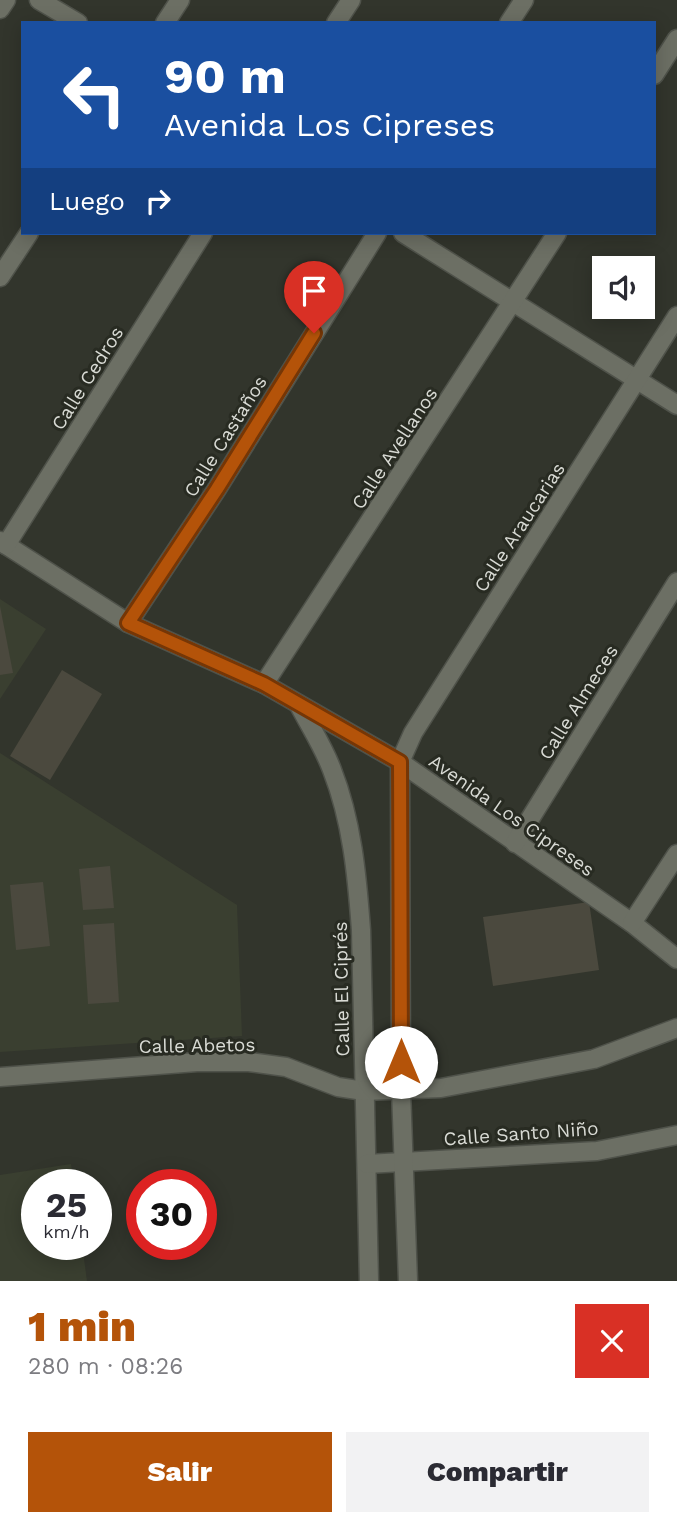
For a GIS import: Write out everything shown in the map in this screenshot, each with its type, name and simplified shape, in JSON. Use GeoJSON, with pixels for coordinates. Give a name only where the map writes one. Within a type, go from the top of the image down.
{"type":"FeatureCollection","features":[{"type":"Feature","properties":{"kind":"street"},"geometry":{"type":"LineString","coordinates":[[0,9],[6,0]]}},
{"type":"Feature","properties":{"kind":"street"},"geometry":{"type":"LineString","coordinates":[[39,0],[75,21]]}},
{"type":"Feature","properties":{"kind":"street"},"geometry":{"type":"LineString","coordinates":[[166,21],[180,0]]}},
{"type":"Feature","properties":{"kind":"street"},"geometry":{"type":"LineString","coordinates":[[337,21],[351,0]]}},
{"type":"Feature","properties":{"kind":"street"},"geometry":{"type":"LineString","coordinates":[[510,21],[524,0]]}},
{"type":"Feature","properties":{"kind":"street"},"geometry":{"type":"LineString","coordinates":[[656,72],[677,39]]}},
{"type":"Feature","properties":{"kind":"street"},"geometry":{"type":"LineString","coordinates":[[0,277],[28,235]]}},
{"type":"Feature","properties":{"kind":"street","name":"Calle Cedros"},"geometry":{"type":"LineString","coordinates":[[3,543],[202,235]]}},
{"type":"Feature","properties":{"kind":"street","name":"Calle Castaños"},"geometry":{"type":"LineString","coordinates":[[128,623],[217,489],[376,235]]}},
{"type":"Feature","properties":{"kind":"street"},"geometry":{"type":"LineString","coordinates":[[406,235],[677,405]]}},
{"type":"Feature","properties":{"kind":"street","name":"Calle Avellanos"},"geometry":{"type":"LineString","coordinates":[[264,684],[556,235]]}},
{"type":"Feature","properties":{"kind":"street","name":"Calle Araucarias"},"geometry":{"type":"LineString","coordinates":[[400,762],[413,733],[677,316]]}},
{"type":"Feature","properties":{"kind":"street","name":"Avenida Los Cipreses"},"geometry":{"type":"LineString","coordinates":[[3,543],[128,623],[264,684],[400,762],[632,923],[677,959]]}},
{"type":"Feature","properties":{"kind":"street","name":"Calle Almeces"},"geometry":{"type":"LineString","coordinates":[[515,843],[677,582]]}},
{"type":"Feature","properties":{"kind":"street","name":"Calle El Ciprés"},"geometry":{"type":"LineString","coordinates":[[300,707],[332,769],[349,824],[361,930],[369,1281]]}},
{"type":"Feature","properties":{"kind":"street"},"geometry":{"type":"LineString","coordinates":[[400,762],[401,1090],[408,1281]]}},
{"type":"Feature","properties":{"kind":"street"},"geometry":{"type":"LineString","coordinates":[[632,923],[677,854]]}},
{"type":"Feature","properties":{"kind":"street","name":"Calle Abetos"},"geometry":{"type":"LineString","coordinates":[[0,1077],[197,1062],[249,1062],[286,1068],[338,1087],[364,1091],[441,1088],[594,1059],[677,1028]]}},
{"type":"Feature","properties":{"kind":"street","name":"Calle Santo Niño"},"geometry":{"type":"LineString","coordinates":[[367,1164],[597,1151],[677,1135]]}},
{"type":"Feature","properties":{"kind":"shaded area"},"geometry":{"type":"Polygon","coordinates":[[[0,599],[46,629],[0,699],[0,599]]]}},
{"type":"Feature","properties":{"kind":"shaded area"},"geometry":{"type":"Polygon","coordinates":[[[0,753],[237,905],[242,1036],[0,1052],[0,753]]]}},
{"type":"Feature","properties":{"kind":"shaded area"},"geometry":{"type":"Polygon","coordinates":[[[71,1164],[72,1169],[39,1169],[71,1164]]]}},
{"type":"Feature","properties":{"kind":"shaded area"},"geometry":{"type":"Polygon","coordinates":[[[21,1172],[21,1260],[84,1260],[87,1281],[0,1281],[0,1175],[21,1172]]]}},
{"type":"Feature","properties":{"kind":"building"},"geometry":{"type":"Polygon","coordinates":[[[0,606],[13,673],[0,675],[0,606]]]}},
{"type":"Feature","properties":{"kind":"building"},"geometry":{"type":"Polygon","coordinates":[[[62,670],[102,694],[50,780],[10,756],[62,670]]]}},
{"type":"Feature","properties":{"kind":"building"},"geometry":{"type":"Polygon","coordinates":[[[110,866],[114,908],[83,910],[79,869],[110,866]]]}},
{"type":"Feature","properties":{"kind":"building"},"geometry":{"type":"Polygon","coordinates":[[[43,882],[50,946],[16,950],[10,885],[43,882]]]}},
{"type":"Feature","properties":{"kind":"building"},"geometry":{"type":"Polygon","coordinates":[[[589,902],[599,970],[493,986],[483,917],[589,902]]]}},
{"type":"Feature","properties":{"kind":"building"},"geometry":{"type":"Polygon","coordinates":[[[114,923],[119,1002],[88,1004],[83,925],[114,923]]]}},
{"type":"Feature","properties":{"kind":"route"},"geometry":{"type":"LineString","coordinates":[[314,333],[217,489],[128,623],[264,684],[400,762],[401,1062]]}}]}
